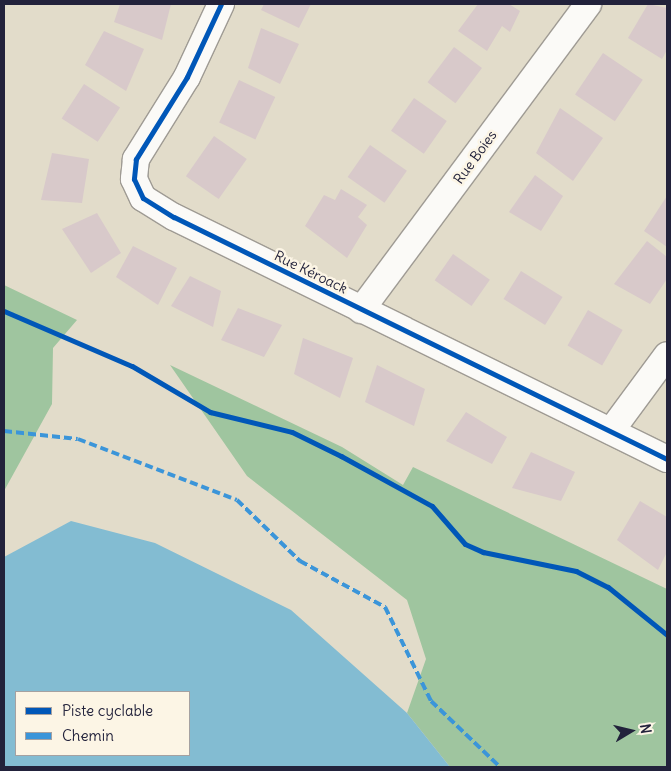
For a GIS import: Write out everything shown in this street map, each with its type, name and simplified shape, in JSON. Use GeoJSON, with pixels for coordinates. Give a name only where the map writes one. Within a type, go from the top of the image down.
{"type":"FeatureCollection","features":[{"type":"Feature","properties":{"kind":"street","name":"Rue Kéroack"},"geometry":{"type":"LineString","coordinates":[[221,4],[187,77],[136,159],[134,179],[139,192],[162,212],[667,459]]}},
{"type":"Feature","properties":{"kind":"street","name":"Rue Boies"},"geometry":{"type":"LineString","coordinates":[[361,310],[588,4]]}},
{"type":"Feature","properties":{"kind":"street"},"geometry":{"type":"LineString","coordinates":[[611,431],[667,354]]}},
{"type":"Feature","properties":{"kind":"green space"},"geometry":{"type":"Polygon","coordinates":[[[4,285],[77,320],[53,348],[52,404],[4,491],[4,285]]]}},
{"type":"Feature","properties":{"kind":"green space"},"geometry":{"type":"Polygon","coordinates":[[[170,365],[342,447],[403,485],[413,467],[667,589],[667,767],[450,767],[407,713],[426,659],[407,600],[247,476],[170,365]]]}},
{"type":"Feature","properties":{"kind":"water"},"geometry":{"type":"Polygon","coordinates":[[[71,521],[155,543],[291,610],[407,713],[450,767],[4,767],[4,557],[71,521]]]}},
{"type":"Feature","properties":{"kind":"building"},"geometry":{"type":"Polygon","coordinates":[[[120,4],[171,4],[162,40],[114,22],[120,4]]]}},
{"type":"Feature","properties":{"kind":"building"},"geometry":{"type":"Polygon","coordinates":[[[264,4],[311,4],[299,28],[261,10],[264,4]]]}},
{"type":"Feature","properties":{"kind":"building"},"geometry":{"type":"Polygon","coordinates":[[[478,4],[509,4],[520,11],[510,32],[502,26],[487,51],[458,31],[478,4]]]}},
{"type":"Feature","properties":{"kind":"building"},"geometry":{"type":"Polygon","coordinates":[[[648,4],[667,8],[667,50],[662,59],[628,38],[648,4]]]}},
{"type":"Feature","properties":{"kind":"building"},"geometry":{"type":"Polygon","coordinates":[[[261,28],[299,44],[280,84],[248,68],[261,28]]]}},
{"type":"Feature","properties":{"kind":"building"},"geometry":{"type":"Polygon","coordinates":[[[104,31],[144,49],[126,91],[85,65],[104,31]]]}},
{"type":"Feature","properties":{"kind":"building"},"geometry":{"type":"Polygon","coordinates":[[[454,47],[482,68],[455,103],[428,82],[454,47]]]}},
{"type":"Feature","properties":{"kind":"building"},"geometry":{"type":"Polygon","coordinates":[[[603,53],[643,80],[615,121],[575,94],[603,53]]]}},
{"type":"Feature","properties":{"kind":"building"},"geometry":{"type":"Polygon","coordinates":[[[239,80],[275,97],[255,140],[219,123],[239,80]]]}},
{"type":"Feature","properties":{"kind":"building"},"geometry":{"type":"Polygon","coordinates":[[[84,84],[120,107],[98,142],[62,118],[84,84]]]}},
{"type":"Feature","properties":{"kind":"building"},"geometry":{"type":"Polygon","coordinates":[[[414,98],[447,121],[424,154],[391,131],[414,98]]]}},
{"type":"Feature","properties":{"kind":"building"},"geometry":{"type":"Polygon","coordinates":[[[560,108],[603,138],[573,181],[536,153],[560,108]]]}},
{"type":"Feature","properties":{"kind":"building"},"geometry":{"type":"Polygon","coordinates":[[[214,136],[247,159],[219,199],[186,176],[214,136]]]}},
{"type":"Feature","properties":{"kind":"building"},"geometry":{"type":"Polygon","coordinates":[[[370,145],[407,171],[384,203],[348,177],[370,145]]]}},
{"type":"Feature","properties":{"kind":"building"},"geometry":{"type":"Polygon","coordinates":[[[52,153],[89,159],[82,203],[41,200],[52,153]]]}},
{"type":"Feature","properties":{"kind":"building"},"geometry":{"type":"Polygon","coordinates":[[[535,175],[563,196],[541,231],[509,212],[535,175]]]}},
{"type":"Feature","properties":{"kind":"building"},"geometry":{"type":"Polygon","coordinates":[[[341,189],[367,205],[358,217],[367,225],[347,258],[305,226],[324,195],[335,200],[341,189]]]}},
{"type":"Feature","properties":{"kind":"building"},"geometry":{"type":"Polygon","coordinates":[[[667,196],[667,247],[644,231],[667,196]]]}},
{"type":"Feature","properties":{"kind":"building"},"geometry":{"type":"Polygon","coordinates":[[[97,213],[121,253],[91,273],[62,229],[97,213]]]}},
{"type":"Feature","properties":{"kind":"building"},"geometry":{"type":"Polygon","coordinates":[[[647,241],[667,257],[667,279],[650,304],[614,284],[647,241]]]}},
{"type":"Feature","properties":{"kind":"building"},"geometry":{"type":"Polygon","coordinates":[[[133,246],[177,268],[158,305],[116,277],[133,246]]]}},
{"type":"Feature","properties":{"kind":"building"},"geometry":{"type":"Polygon","coordinates":[[[453,254],[490,280],[472,306],[435,280],[453,254]]]}},
{"type":"Feature","properties":{"kind":"building"},"geometry":{"type":"Polygon","coordinates":[[[521,271],[563,297],[545,325],[504,299],[521,271]]]}},
{"type":"Feature","properties":{"kind":"building"},"geometry":{"type":"Polygon","coordinates":[[[190,276],[221,291],[213,327],[171,306],[190,276]]]}},
{"type":"Feature","properties":{"kind":"building"},"geometry":{"type":"Polygon","coordinates":[[[238,308],[282,325],[264,357],[221,340],[238,308]]]}},
{"type":"Feature","properties":{"kind":"building"},"geometry":{"type":"Polygon","coordinates":[[[588,310],[623,330],[602,366],[568,346],[588,310]]]}},
{"type":"Feature","properties":{"kind":"building"},"geometry":{"type":"Polygon","coordinates":[[[303,338],[353,358],[340,398],[294,374],[303,338]]]}},
{"type":"Feature","properties":{"kind":"building"},"geometry":{"type":"Polygon","coordinates":[[[377,365],[425,389],[414,426],[365,402],[377,365]]]}},
{"type":"Feature","properties":{"kind":"building"},"geometry":{"type":"Polygon","coordinates":[[[466,412],[507,437],[492,464],[446,441],[466,412]]]}},
{"type":"Feature","properties":{"kind":"building"},"geometry":{"type":"Polygon","coordinates":[[[531,452],[575,472],[561,501],[512,488],[531,452]]]}},
{"type":"Feature","properties":{"kind":"building"},"geometry":{"type":"Polygon","coordinates":[[[640,501],[667,517],[667,552],[658,570],[617,540],[640,501]]]}},
{"type":"Feature","properties":{"kind":"marked path"},"geometry":{"type":"LineString","coordinates":[[4,431],[78,439],[237,500],[300,561],[385,607],[431,701],[500,767]]}},
{"type":"Feature","properties":{"kind":"cycle path"},"geometry":{"type":"LineString","coordinates":[[221,4],[187,77],[136,159],[134,179],[143,198],[174,217],[667,459]]}},
{"type":"Feature","properties":{"kind":"cycle path"},"geometry":{"type":"LineString","coordinates":[[4,311],[132,366],[210,412],[292,432],[341,456],[432,506],[465,544],[483,552],[576,571],[608,587],[667,635]]}}]}
